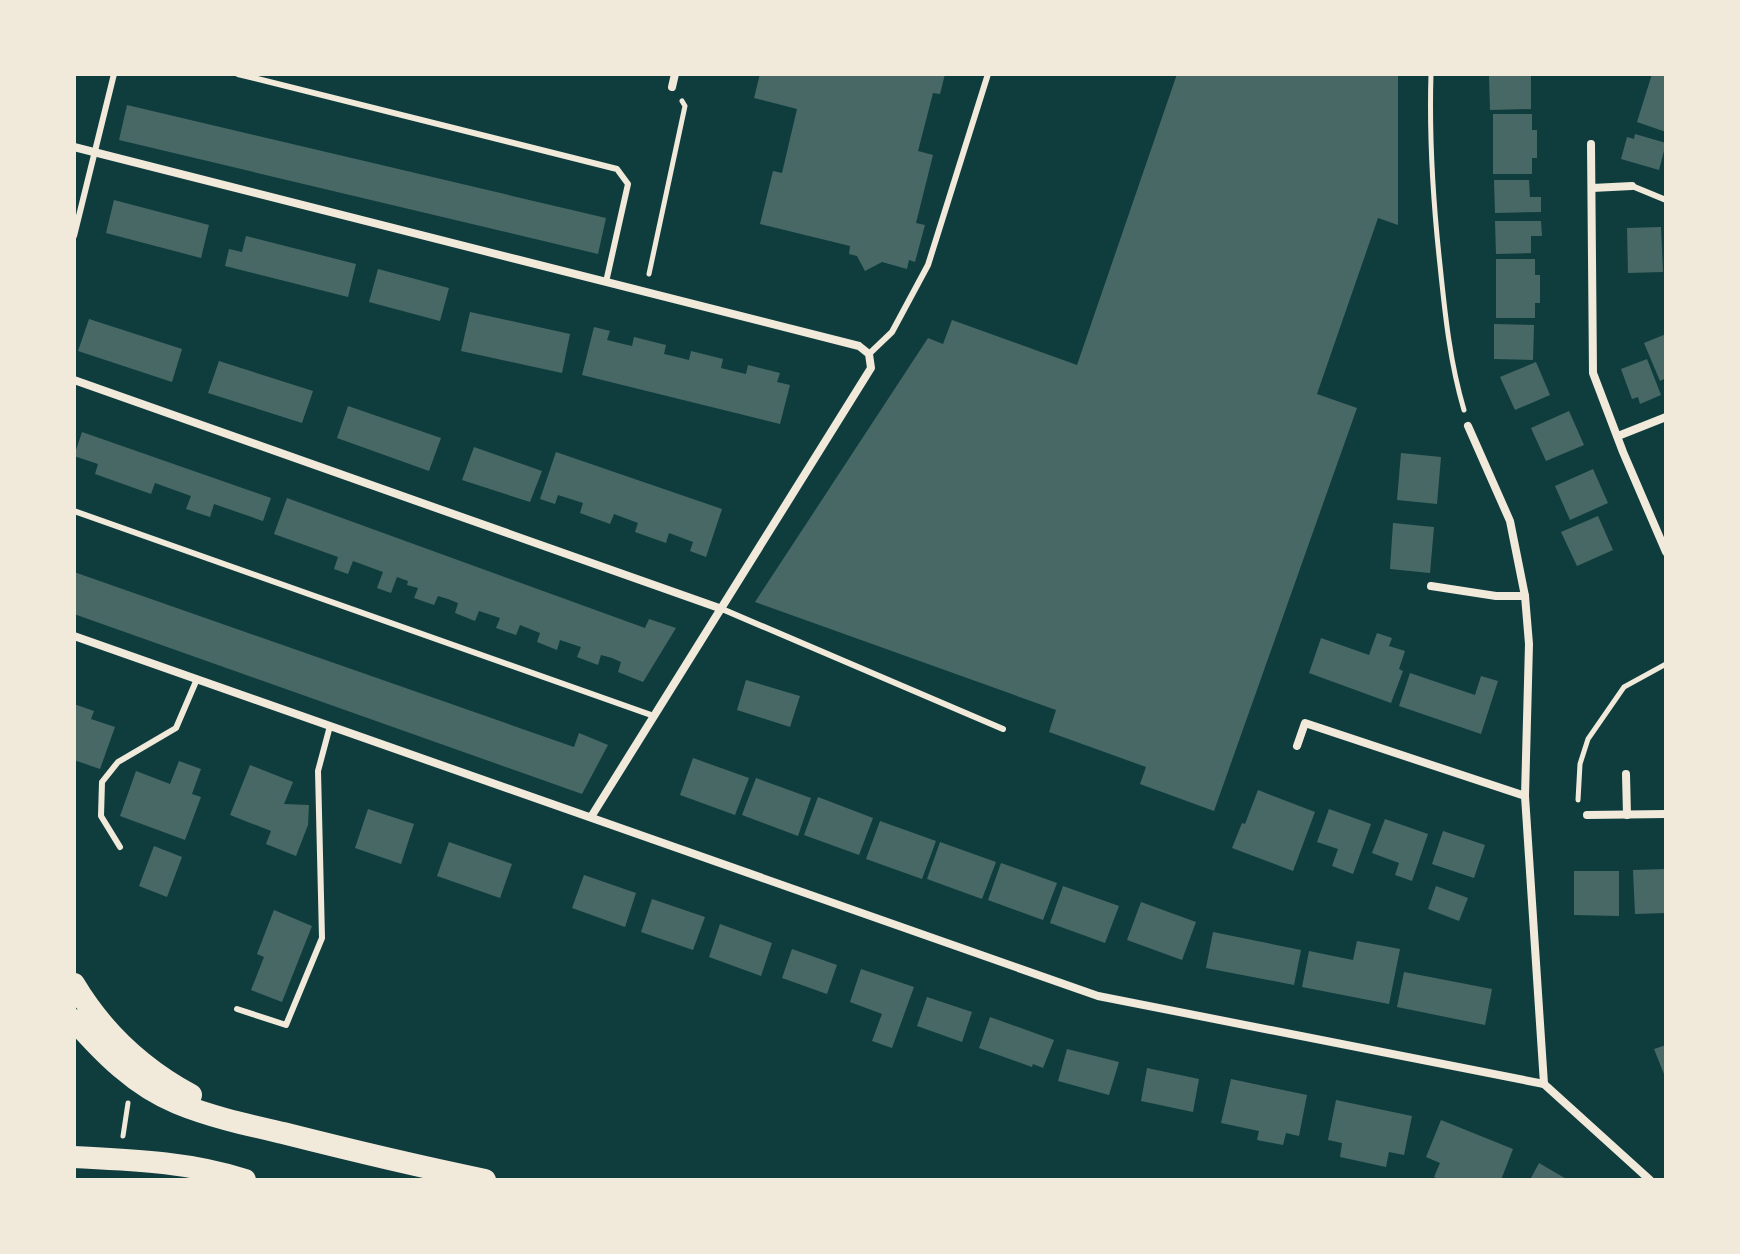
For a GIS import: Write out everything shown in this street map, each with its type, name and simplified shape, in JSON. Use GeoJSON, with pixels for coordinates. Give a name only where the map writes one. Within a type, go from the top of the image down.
{"type":"FeatureCollection","features":[{"type":"Feature","properties":{"kind":"highway"},"geometry":{"type":"LineString","coordinates":[[74,984],[104,1027],[130,1051],[175,1086],[243,1123]]}},
{"type":"Feature","properties":{"kind":"highway"},"geometry":{"type":"LineString","coordinates":[[74,1020],[106,1056],[176,1103],[370,1155],[485,1180]]}},
{"type":"Feature","properties":{"kind":"highway"},"geometry":{"type":"LineString","coordinates":[[74,1157],[121,1159],[217,1171],[245,1180]]}},
{"type":"Feature","properties":{"kind":"street"},"geometry":{"type":"LineString","coordinates":[[672,87],[675,74]]}},
{"type":"Feature","properties":{"kind":"street"},"geometry":{"type":"LineString","coordinates":[[1591,144],[1592,363],[1597,384],[1666,552]]}},
{"type":"Feature","properties":{"kind":"street"},"geometry":{"type":"LineString","coordinates":[[74,147],[859,346],[869,354],[871,368],[591,817]]}},
{"type":"Feature","properties":{"kind":"street"},"geometry":{"type":"LineString","coordinates":[[1592,188],[1632,186]]}},
{"type":"Feature","properties":{"kind":"street"},"geometry":{"type":"LineString","coordinates":[[74,380],[722,609]]}},
{"type":"Feature","properties":{"kind":"street"},"geometry":{"type":"LineString","coordinates":[[1618,436],[1666,417]]}},
{"type":"Feature","properties":{"kind":"street"},"geometry":{"type":"LineString","coordinates":[[1468,426],[1510,521],[1525,596],[1529,644],[1525,796],[1544,1084]]}},
{"type":"Feature","properties":{"kind":"street"},"geometry":{"type":"LineString","coordinates":[[1431,586],[1496,596],[1525,596]]}},
{"type":"Feature","properties":{"kind":"street"},"geometry":{"type":"LineString","coordinates":[[74,636],[1098,996],[1544,1084],[1650,1180]]}},
{"type":"Feature","properties":{"kind":"street"},"geometry":{"type":"LineString","coordinates":[[1297,746],[1305,723],[1525,796]]}},
{"type":"Feature","properties":{"kind":"street"},"geometry":{"type":"LineString","coordinates":[[1626,774],[1627,815]]}},
{"type":"Feature","properties":{"kind":"street"},"geometry":{"type":"LineString","coordinates":[[1587,815],[1666,814]]}},
{"type":"Feature","properties":{"kind":"lane"},"geometry":{"type":"LineString","coordinates":[[74,236],[114,74]]}},
{"type":"Feature","properties":{"kind":"lane"},"geometry":{"type":"LineString","coordinates":[[238,74],[617,169],[628,184],[606,282]]}},
{"type":"Feature","properties":{"kind":"lane"},"geometry":{"type":"LineString","coordinates":[[869,354],[892,332],[928,265],[988,74]]}},
{"type":"Feature","properties":{"kind":"lane"},"geometry":{"type":"LineString","coordinates":[[1632,186],[1666,200]]}},
{"type":"Feature","properties":{"kind":"lane"},"geometry":{"type":"LineString","coordinates":[[74,511],[654,716]]}},
{"type":"Feature","properties":{"kind":"lane"},"geometry":{"type":"LineString","coordinates":[[722,609],[1003,729]]}},
{"type":"Feature","properties":{"kind":"lane"},"geometry":{"type":"LineString","coordinates":[[120,847],[101,816],[102,782],[118,762],[176,728],[197,679]]}},
{"type":"Feature","properties":{"kind":"lane"},"geometry":{"type":"LineString","coordinates":[[237,1009],[286,1025],[322,938],[318,771],[330,726]]}},
{"type":"Feature","properties":{"kind":"path"},"geometry":{"type":"LineString","coordinates":[[1431,74],[1431,154],[1445,310],[1457,385],[1468,426]]}},
{"type":"Feature","properties":{"kind":"path"},"geometry":{"type":"LineString","coordinates":[[645,292],[685,106],[672,87]]}},
{"type":"Feature","properties":{"kind":"path"},"geometry":{"type":"LineString","coordinates":[[1587,815],[1578,816],[1578,806],[1580,764],[1588,739],[1624,687],[1666,664]]}},
{"type":"Feature","properties":{"kind":"path"},"geometry":{"type":"LineString","coordinates":[[121,1159],[125,1116],[135,1078]]}},
{"type":"Feature","properties":{"kind":"building"},"geometry":{"type":"Polygon","coordinates":[[[760,74],[945,74],[940,94],[933,93],[918,151],[933,155],[916,223],[925,225],[915,262],[909,260],[907,269],[882,262],[865,271],[857,256],[849,254],[850,246],[760,224],[773,171],[782,173],[797,109],[754,98],[760,74]]]}},
{"type":"Feature","properties":{"kind":"building"},"geometry":{"type":"Polygon","coordinates":[[[1177,74],[1398,74],[1398,225],[1378,218],[1317,394],[1357,408],[1214,811],[1140,784],[1146,767],[1049,732],[1056,710],[755,602],[928,338],[943,344],[952,320],[1077,365],[1177,74]]]}},
{"type":"Feature","properties":{"kind":"building"},"geometry":{"type":"Polygon","coordinates":[[[1531,74],[1531,109],[1490,110],[1489,75],[1531,74]]]}},
{"type":"Feature","properties":{"kind":"building"},"geometry":{"type":"Polygon","coordinates":[[[1652,74],[1666,75],[1666,132],[1637,122],[1652,74]]]}},
{"type":"Feature","properties":{"kind":"building"},"geometry":{"type":"Polygon","coordinates":[[[127,105],[606,218],[598,254],[119,140],[127,105]]]}},
{"type":"Feature","properties":{"kind":"building"},"geometry":{"type":"Polygon","coordinates":[[[1493,114],[1532,114],[1532,130],[1537,130],[1537,158],[1532,158],[1532,174],[1493,174],[1493,114]]]}},
{"type":"Feature","properties":{"kind":"building"},"geometry":{"type":"Polygon","coordinates":[[[1635,134],[1666,143],[1659,170],[1621,159],[1627,137],[1634,139],[1635,134]]]}},
{"type":"Feature","properties":{"kind":"building"},"geometry":{"type":"Polygon","coordinates":[[[1494,180],[1529,180],[1530,197],[1541,197],[1541,212],[1495,213],[1494,180]]]}},
{"type":"Feature","properties":{"kind":"building"},"geometry":{"type":"Polygon","coordinates":[[[114,200],[209,225],[201,258],[106,233],[114,200]]]}},
{"type":"Feature","properties":{"kind":"building"},"geometry":{"type":"Polygon","coordinates":[[[1495,221],[1541,221],[1542,236],[1531,236],[1531,253],[1496,254],[1495,221]]]}},
{"type":"Feature","properties":{"kind":"building"},"geometry":{"type":"Polygon","coordinates":[[[1661,227],[1663,272],[1628,273],[1627,228],[1661,227]]]}},
{"type":"Feature","properties":{"kind":"building"},"geometry":{"type":"Polygon","coordinates":[[[246,236],[356,264],[348,297],[225,266],[229,249],[242,252],[246,236]]]}},
{"type":"Feature","properties":{"kind":"building"},"geometry":{"type":"Polygon","coordinates":[[[1496,259],[1535,259],[1535,275],[1540,275],[1540,303],[1535,303],[1535,318],[1496,318],[1496,259]]]}},
{"type":"Feature","properties":{"kind":"building"},"geometry":{"type":"Polygon","coordinates":[[[378,269],[449,288],[440,321],[369,302],[378,269]]]}},
{"type":"Feature","properties":{"kind":"building"},"geometry":{"type":"Polygon","coordinates":[[[470,312],[570,334],[562,373],[461,351],[470,312]]]}},
{"type":"Feature","properties":{"kind":"building"},"geometry":{"type":"Polygon","coordinates":[[[89,319],[182,349],[172,382],[78,351],[89,319]]]}},
{"type":"Feature","properties":{"kind":"building"},"geometry":{"type":"Polygon","coordinates":[[[1494,324],[1534,325],[1533,360],[1494,359],[1494,324]]]}},
{"type":"Feature","properties":{"kind":"building"},"geometry":{"type":"Polygon","coordinates":[[[594,327],[610,331],[607,340],[619,343],[632,346],[634,337],[666,345],[664,354],[689,360],[691,351],[723,359],[721,368],[733,371],[746,374],[748,365],[780,373],[777,382],[790,385],[780,424],[582,375],[594,327]]]}},
{"type":"Feature","properties":{"kind":"building"},"geometry":{"type":"Polygon","coordinates":[[[1666,334],[1666,378],[1660,381],[1644,343],[1666,334]]]}},
{"type":"Feature","properties":{"kind":"building"},"geometry":{"type":"Polygon","coordinates":[[[1647,359],[1661,395],[1640,404],[1638,397],[1632,399],[1621,369],[1647,359]]]}},
{"type":"Feature","properties":{"kind":"building"},"geometry":{"type":"Polygon","coordinates":[[[219,361],[313,391],[302,423],[208,393],[219,361]]]}},
{"type":"Feature","properties":{"kind":"building"},"geometry":{"type":"Polygon","coordinates":[[[1536,362],[1550,395],[1515,410],[1500,377],[1536,362]]]}},
{"type":"Feature","properties":{"kind":"building"},"geometry":{"type":"Polygon","coordinates":[[[348,406],[441,438],[429,471],[337,438],[348,406]]]}},
{"type":"Feature","properties":{"kind":"building"},"geometry":{"type":"Polygon","coordinates":[[[1569,411],[1584,445],[1546,461],[1531,428],[1569,411]]]}},
{"type":"Feature","properties":{"kind":"building"},"geometry":{"type":"Polygon","coordinates":[[[82,432],[271,498],[263,521],[214,504],[210,517],[186,509],[191,496],[155,483],[151,494],[95,474],[98,464],[74,456],[82,432]]]}},
{"type":"Feature","properties":{"kind":"building"},"geometry":{"type":"Polygon","coordinates":[[[474,447],[542,471],[530,502],[462,480],[474,447]]]}},
{"type":"Feature","properties":{"kind":"building"},"geometry":{"type":"Polygon","coordinates":[[[556,452],[722,509],[706,557],[690,551],[693,542],[669,533],[666,543],[635,532],[638,523],[614,514],[610,524],[580,513],[583,503],[558,495],[555,504],[540,499],[556,452]]]}},
{"type":"Feature","properties":{"kind":"building"},"geometry":{"type":"Polygon","coordinates":[[[1401,453],[1441,457],[1437,504],[1397,500],[1401,453]]]}},
{"type":"Feature","properties":{"kind":"building"},"geometry":{"type":"Polygon","coordinates":[[[1593,469],[1608,503],[1570,520],[1555,486],[1593,469]]]}},
{"type":"Feature","properties":{"kind":"building"},"geometry":{"type":"Polygon","coordinates":[[[287,498],[645,628],[649,619],[676,628],[643,682],[618,672],[621,662],[612,658],[601,655],[598,665],[577,657],[581,647],[560,640],[557,650],[537,642],[540,633],[520,625],[516,635],[496,628],[500,618],[479,611],[475,621],[455,613],[458,603],[448,599],[438,596],[434,605],[414,598],[418,588],[407,585],[408,581],[397,577],[391,593],[377,588],[383,572],[353,561],[348,574],[334,569],[338,557],[274,534],[287,498]]]}},
{"type":"Feature","properties":{"kind":"building"},"geometry":{"type":"Polygon","coordinates":[[[1598,516],[1613,550],[1577,566],[1561,532],[1598,516]]]}},
{"type":"Feature","properties":{"kind":"building"},"geometry":{"type":"Polygon","coordinates":[[[1393,523],[1434,527],[1430,573],[1390,569],[1393,523]]]}},
{"type":"Feature","properties":{"kind":"building"},"geometry":{"type":"Polygon","coordinates":[[[74,572],[574,747],[579,733],[608,745],[582,794],[74,614],[74,572]]]}},
{"type":"Feature","properties":{"kind":"building"},"geometry":{"type":"Polygon","coordinates":[[[1377,633],[1392,638],[1389,646],[1405,651],[1399,669],[1403,671],[1391,703],[1309,673],[1321,638],[1369,655],[1377,633]]]}},
{"type":"Feature","properties":{"kind":"building"},"geometry":{"type":"Polygon","coordinates":[[[1410,673],[1475,695],[1481,676],[1498,681],[1481,734],[1399,706],[1410,673]]]}},
{"type":"Feature","properties":{"kind":"building"},"geometry":{"type":"Polygon","coordinates":[[[746,680],[800,696],[790,727],[737,710],[746,680]]]}},
{"type":"Feature","properties":{"kind":"building"},"geometry":{"type":"Polygon","coordinates":[[[74,704],[94,711],[91,719],[115,727],[100,769],[74,760],[74,704]]]}},
{"type":"Feature","properties":{"kind":"building"},"geometry":{"type":"Polygon","coordinates":[[[693,758],[749,778],[735,815],[680,795],[693,758]]]}},
{"type":"Feature","properties":{"kind":"building"},"geometry":{"type":"Polygon","coordinates":[[[179,761],[201,769],[192,794],[201,797],[185,840],[120,816],[136,771],[170,784],[179,761]]]}},
{"type":"Feature","properties":{"kind":"building"},"geometry":{"type":"Polygon","coordinates":[[[250,765],[293,782],[284,804],[309,805],[308,825],[296,856],[266,844],[271,831],[230,815],[250,765]]]}},
{"type":"Feature","properties":{"kind":"building"},"geometry":{"type":"Polygon","coordinates":[[[756,778],[811,798],[798,836],[742,815],[756,778]]]}},
{"type":"Feature","properties":{"kind":"building"},"geometry":{"type":"Polygon","coordinates":[[[1258,790],[1315,812],[1293,871],[1232,848],[1258,790]]]}},
{"type":"Feature","properties":{"kind":"building"},"geometry":{"type":"Polygon","coordinates":[[[818,797],[873,818],[859,855],[804,835],[818,797]]]}},
{"type":"Feature","properties":{"kind":"building"},"geometry":{"type":"Polygon","coordinates":[[[368,809],[414,824],[401,864],[355,848],[368,809]]]}},
{"type":"Feature","properties":{"kind":"building"},"geometry":{"type":"Polygon","coordinates":[[[1329,809],[1371,824],[1353,874],[1332,866],[1338,849],[1317,842],[1329,809]]]}},
{"type":"Feature","properties":{"kind":"building"},"geometry":{"type":"Polygon","coordinates":[[[1385,819],[1428,834],[1412,881],[1395,875],[1399,863],[1372,853],[1385,819]]]}},
{"type":"Feature","properties":{"kind":"building"},"geometry":{"type":"Polygon","coordinates":[[[880,821],[936,841],[922,879],[866,859],[880,821]]]}},
{"type":"Feature","properties":{"kind":"building"},"geometry":{"type":"Polygon","coordinates":[[[1443,831],[1485,845],[1474,878],[1432,864],[1443,831]]]}},
{"type":"Feature","properties":{"kind":"building"},"geometry":{"type":"Polygon","coordinates":[[[449,842],[512,864],[500,898],[437,876],[449,842]]]}},
{"type":"Feature","properties":{"kind":"building"},"geometry":{"type":"Polygon","coordinates":[[[940,842],[996,862],[982,899],[927,879],[940,842]]]}},
{"type":"Feature","properties":{"kind":"building"},"geometry":{"type":"Polygon","coordinates":[[[154,846],[182,857],[167,897],[139,886],[154,846]]]}},
{"type":"Feature","properties":{"kind":"building"},"geometry":{"type":"Polygon","coordinates":[[[1001,863],[1057,883],[1043,920],[988,900],[1001,863]]]}},
{"type":"Feature","properties":{"kind":"building"},"geometry":{"type":"Polygon","coordinates":[[[1666,869],[1666,913],[1635,914],[1633,870],[1666,869]]]}},
{"type":"Feature","properties":{"kind":"building"},"geometry":{"type":"Polygon","coordinates":[[[1574,871],[1619,871],[1619,916],[1574,915],[1574,871]]]}},
{"type":"Feature","properties":{"kind":"building"},"geometry":{"type":"Polygon","coordinates":[[[584,875],[636,893],[625,927],[572,908],[584,875]]]}},
{"type":"Feature","properties":{"kind":"building"},"geometry":{"type":"Polygon","coordinates":[[[1063,886],[1119,906],[1105,943],[1050,923],[1063,886]]]}},
{"type":"Feature","properties":{"kind":"building"},"geometry":{"type":"Polygon","coordinates":[[[1436,886],[1468,898],[1459,921],[1428,909],[1436,886]]]}},
{"type":"Feature","properties":{"kind":"building"},"geometry":{"type":"Polygon","coordinates":[[[652,899],[705,917],[693,950],[641,932],[652,899]]]}},
{"type":"Feature","properties":{"kind":"building"},"geometry":{"type":"Polygon","coordinates":[[[1141,902],[1196,922],[1182,960],[1127,940],[1141,902]]]}},
{"type":"Feature","properties":{"kind":"building"},"geometry":{"type":"Polygon","coordinates":[[[274,910],[312,926],[282,1002],[251,990],[264,957],[257,954],[274,910]]]}},
{"type":"Feature","properties":{"kind":"building"},"geometry":{"type":"Polygon","coordinates":[[[720,924],[772,943],[761,976],[709,957],[720,924]]]}},
{"type":"Feature","properties":{"kind":"building"},"geometry":{"type":"Polygon","coordinates":[[[1213,932],[1301,950],[1294,985],[1206,968],[1213,932]]]}},
{"type":"Feature","properties":{"kind":"building"},"geometry":{"type":"Polygon","coordinates":[[[1357,941],[1400,949],[1389,1004],[1302,987],[1309,951],[1353,960],[1357,941]]]}},
{"type":"Feature","properties":{"kind":"building"},"geometry":{"type":"Polygon","coordinates":[[[792,949],[837,965],[827,994],[782,978],[792,949]]]}},
{"type":"Feature","properties":{"kind":"building"},"geometry":{"type":"Polygon","coordinates":[[[861,969],[914,987],[892,1048],[872,1041],[882,1014],[850,1002],[861,969]]]}},
{"type":"Feature","properties":{"kind":"building"},"geometry":{"type":"Polygon","coordinates":[[[1404,972],[1492,989],[1485,1025],[1397,1007],[1404,972]]]}},
{"type":"Feature","properties":{"kind":"building"},"geometry":{"type":"Polygon","coordinates":[[[927,997],[972,1012],[962,1042],[917,1026],[927,997]]]}},
{"type":"Feature","properties":{"kind":"building"},"geometry":{"type":"Polygon","coordinates":[[[990,1017],[1054,1040],[1043,1068],[979,1048],[990,1017]]]}},
{"type":"Feature","properties":{"kind":"building"},"geometry":{"type":"Polygon","coordinates":[[[1666,1045],[1666,1079],[1654,1049],[1666,1045]]]}},
{"type":"Feature","properties":{"kind":"building"},"geometry":{"type":"Polygon","coordinates":[[[1067,1049],[1119,1062],[1109,1095],[1058,1081],[1067,1049]]]}},
{"type":"Feature","properties":{"kind":"building"},"geometry":{"type":"Polygon","coordinates":[[[1147,1068],[1199,1079],[1193,1112],[1141,1101],[1147,1068]]]}},
{"type":"Feature","properties":{"kind":"building"},"geometry":{"type":"Polygon","coordinates":[[[1231,1079],[1307,1095],[1299,1136],[1286,1133],[1283,1145],[1257,1140],[1259,1131],[1221,1123],[1231,1079]]]}},
{"type":"Feature","properties":{"kind":"building"},"geometry":{"type":"Polygon","coordinates":[[[1336,1100],[1412,1116],[1404,1155],[1389,1152],[1386,1167],[1340,1157],[1342,1143],[1328,1140],[1336,1100]]]}},
{"type":"Feature","properties":{"kind":"building"},"geometry":{"type":"Polygon","coordinates":[[[1441,1120],[1513,1149],[1501,1180],[1442,1180],[1434,1177],[1440,1163],[1426,1157],[1441,1120]]]}},
{"type":"Feature","properties":{"kind":"building"},"geometry":{"type":"Polygon","coordinates":[[[1539,1163],[1568,1180],[1530,1180],[1539,1163]]]}}]}
